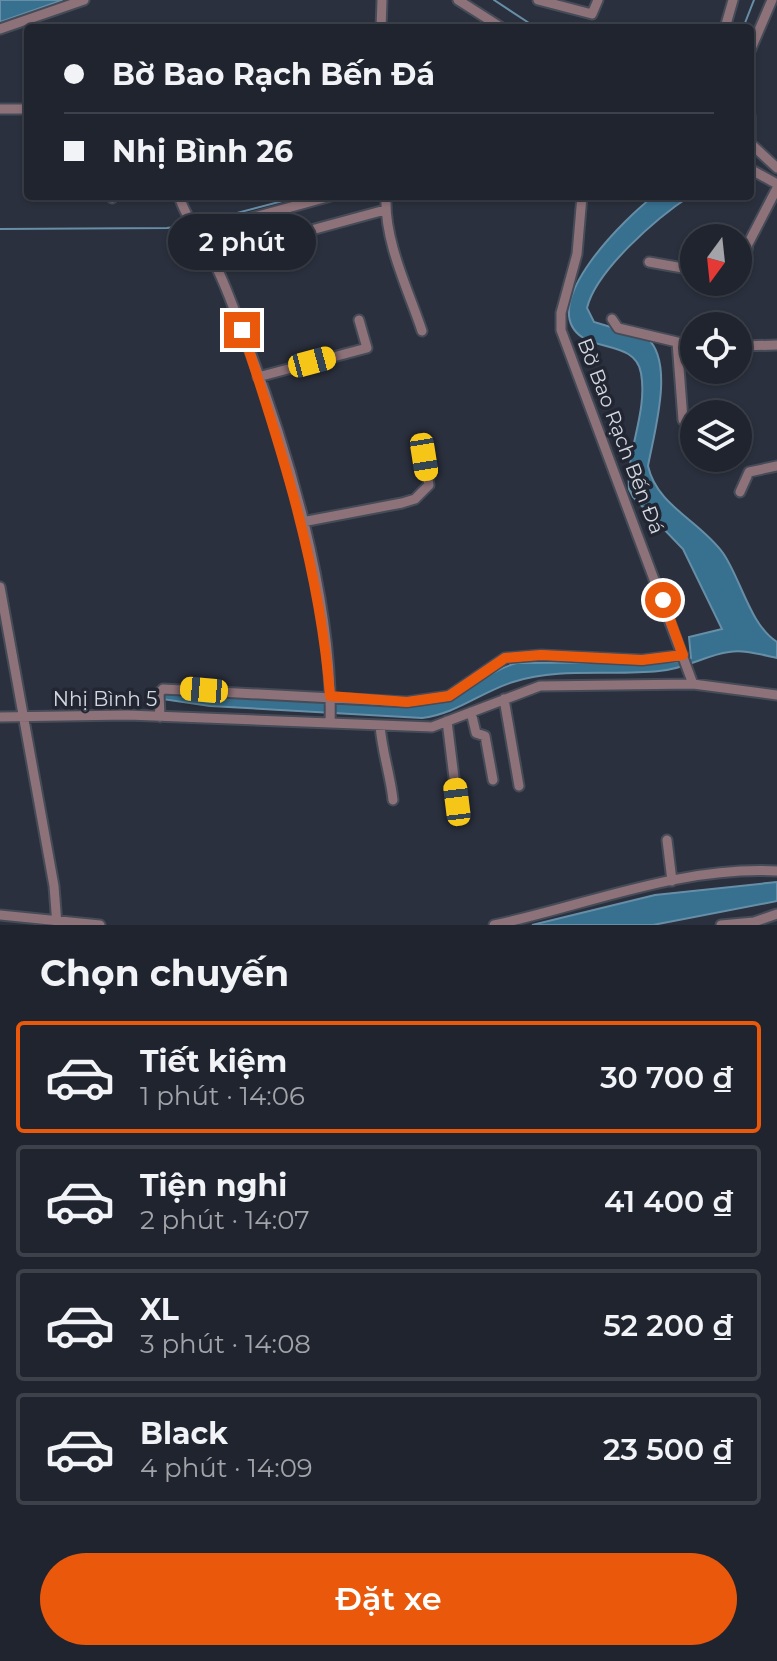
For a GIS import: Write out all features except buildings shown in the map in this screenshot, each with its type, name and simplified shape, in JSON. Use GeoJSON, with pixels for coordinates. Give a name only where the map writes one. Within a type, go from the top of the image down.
{"type":"FeatureCollection","features":[{"type":"Feature","properties":{"kind":"street"},"geometry":{"type":"LineString","coordinates":[[0,29],[84,0]]}},
{"type":"Feature","properties":{"kind":"street"},"geometry":{"type":"LineString","coordinates":[[381,24],[382,0]]}},
{"type":"Feature","properties":{"kind":"street"},"geometry":{"type":"LineString","coordinates":[[458,0],[496,24]]}},
{"type":"Feature","properties":{"kind":"street"},"geometry":{"type":"LineString","coordinates":[[538,0],[592,14],[598,0]]}},
{"type":"Feature","properties":{"kind":"street"},"geometry":{"type":"LineString","coordinates":[[726,24],[733,0]]}},
{"type":"Feature","properties":{"kind":"street"},"geometry":{"type":"LineString","coordinates":[[754,42],[772,0]]}},
{"type":"Feature","properties":{"kind":"street"},"geometry":{"type":"LineString","coordinates":[[0,109],[24,109]]}},
{"type":"Feature","properties":{"kind":"street"},"geometry":{"type":"LineString","coordinates":[[754,148],[767,163],[777,168]]}},
{"type":"Feature","properties":{"kind":"street"},"geometry":{"type":"LineString","coordinates":[[752,236],[777,186],[754,172]]}},
{"type":"Feature","properties":{"kind":"street"},"geometry":{"type":"LineString","coordinates":[[180,200],[188,220],[212,257],[258,377],[302,522],[326,639],[330,720]]}},
{"type":"Feature","properties":{"kind":"street"},"geometry":{"type":"LineString","coordinates":[[196,231],[316,200]]}},
{"type":"Feature","properties":{"kind":"street"},"geometry":{"type":"LineString","coordinates":[[386,200],[385,210],[422,331]]}},
{"type":"Feature","properties":{"kind":"street","name":"Bờ Bao Rạch Bến Đá"},"geometry":{"type":"LineString","coordinates":[[582,200],[577,254],[561,313],[561,330],[693,684]]}},
{"type":"Feature","properties":{"kind":"street"},"geometry":{"type":"LineString","coordinates":[[212,257],[385,210]]}},
{"type":"Feature","properties":{"kind":"street"},"geometry":{"type":"LineString","coordinates":[[649,262],[680,268]]}},
{"type":"Feature","properties":{"kind":"street"},"geometry":{"type":"LineString","coordinates":[[612,319],[618,328],[680,342]]}},
{"type":"Feature","properties":{"kind":"street"},"geometry":{"type":"LineString","coordinates":[[258,377],[367,348],[359,320]]}},
{"type":"Feature","properties":{"kind":"street"},"geometry":{"type":"LineString","coordinates":[[677,342],[681,400]]}},
{"type":"Feature","properties":{"kind":"street"},"geometry":{"type":"LineString","coordinates":[[752,346],[777,345]]}},
{"type":"Feature","properties":{"kind":"street"},"geometry":{"type":"LineString","coordinates":[[302,522],[415,499],[429,485],[424,457]]}},
{"type":"Feature","properties":{"kind":"street"},"geometry":{"type":"LineString","coordinates":[[740,492],[749,472],[777,466]]}},
{"type":"Feature","properties":{"kind":"street"},"geometry":{"type":"LineString","coordinates":[[0,587],[57,922]]}},
{"type":"Feature","properties":{"kind":"street"},"geometry":{"type":"LineString","coordinates":[[160,717],[159,693],[163,689],[407,702],[449,696],[505,658],[541,655],[686,660]]}},
{"type":"Feature","properties":{"kind":"street","name":"Nhị Bình 5"},"geometry":{"type":"LineString","coordinates":[[0,717],[330,720],[432,727],[540,686],[693,684],[777,695]]}},
{"type":"Feature","properties":{"kind":"street"},"geometry":{"type":"LineString","coordinates":[[504,699],[519,786]]}},
{"type":"Feature","properties":{"kind":"street"},"geometry":{"type":"LineString","coordinates":[[471,712],[476,733],[485,736],[493,780]]}},
{"type":"Feature","properties":{"kind":"street"},"geometry":{"type":"LineString","coordinates":[[447,721],[457,802]]}},
{"type":"Feature","properties":{"kind":"street"},"geometry":{"type":"LineString","coordinates":[[380,725],[382,755],[389,763],[393,800]]}},
{"type":"Feature","properties":{"kind":"street"},"geometry":{"type":"LineString","coordinates":[[667,840],[672,881]]}},
{"type":"Feature","properties":{"kind":"street"},"geometry":{"type":"LineString","coordinates":[[494,925],[616,892],[672,881],[749,869],[777,871]]}},
{"type":"Feature","properties":{"kind":"street"},"geometry":{"type":"LineString","coordinates":[[721,925],[754,922],[777,914]]}},
{"type":"Feature","properties":{"kind":"street"},"geometry":{"type":"LineString","coordinates":[[0,915],[100,925]]}},
{"type":"Feature","properties":{"kind":"water"},"geometry":{"type":"Polygon","coordinates":[[[0,0],[63,0],[0,22],[0,0]]]}},
{"type":"Feature","properties":{"kind":"water"},"geometry":{"type":"Polygon","coordinates":[[[649,200],[685,200],[615,261],[602,277],[587,308],[594,322],[647,338],[655,349],[661,380],[658,417],[648,466],[653,480],[669,502],[723,553],[760,625],[777,642],[777,658],[735,651],[669,670],[531,677],[501,686],[446,712],[422,718],[210,706],[162,699],[163,691],[283,700],[437,703],[517,663],[679,662],[691,658],[689,637],[722,629],[683,549],[629,489],[642,402],[638,364],[625,352],[582,337],[570,323],[570,304],[590,262],[649,200]]]}},
{"type":"Feature","properties":{"kind":"water"},"geometry":{"type":"Polygon","coordinates":[[[777,882],[777,901],[653,925],[532,925],[655,895],[777,882]]]}},
{"type":"Feature","properties":{"kind":"waterway"},"geometry":{"type":"LineString","coordinates":[[494,0],[532,24]]}},
{"type":"Feature","properties":{"kind":"waterway"},"geometry":{"type":"LineString","coordinates":[[745,24],[754,0]]}},
{"type":"Feature","properties":{"kind":"waterway"},"geometry":{"type":"LineString","coordinates":[[195,224],[287,200]]}},
{"type":"Feature","properties":{"kind":"waterway"},"geometry":{"type":"LineString","coordinates":[[0,229],[167,228],[189,225]]}},
{"type":"Feature","properties":{"kind":"route"},"geometry":{"type":"LineString","coordinates":[[242,330],[302,522],[326,639],[330,696],[407,702],[449,696],[505,658],[613,656],[642,660],[683,655],[663,600]]}}]}
